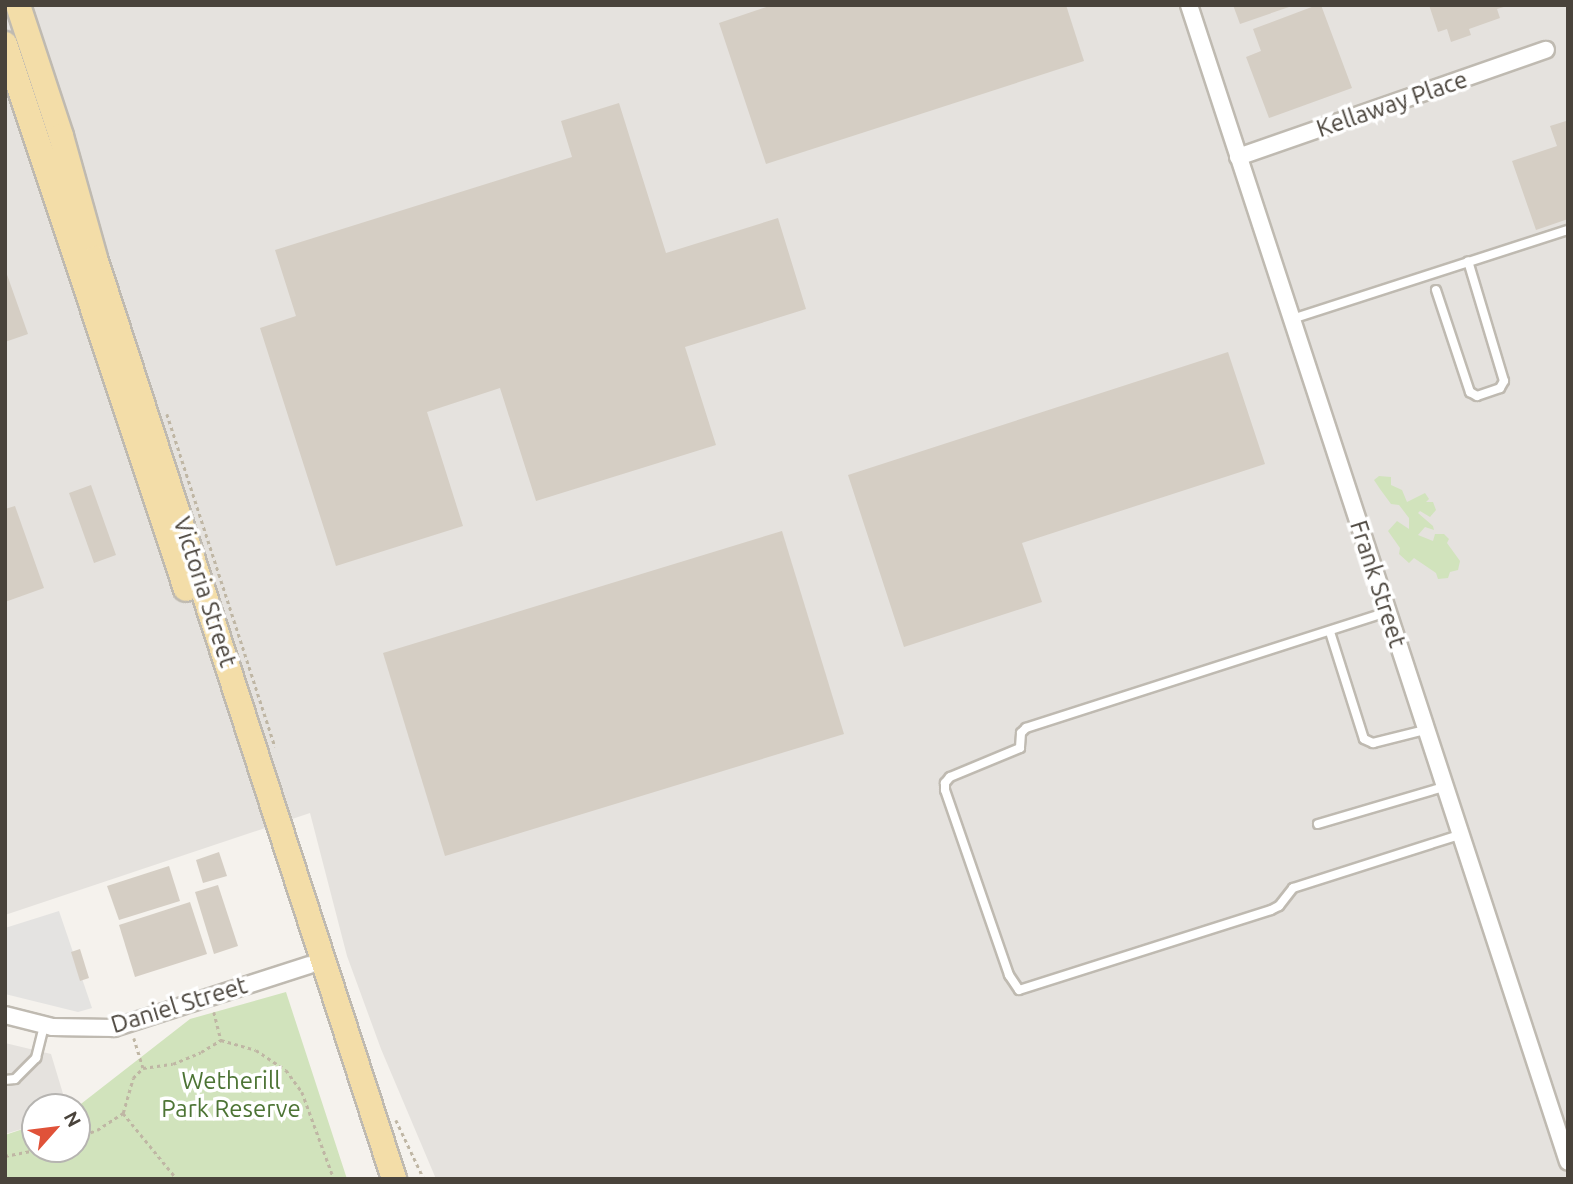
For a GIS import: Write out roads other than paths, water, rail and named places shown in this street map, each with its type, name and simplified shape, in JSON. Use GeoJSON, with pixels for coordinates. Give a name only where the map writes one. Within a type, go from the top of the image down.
{"type":"FeatureCollection","features":[{"type":"Feature","properties":{"kind":"main road","name":"Victoria Street"},"geometry":{"type":"LineString","coordinates":[[18,5],[61,136],[95,258],[394,1179]]}},
{"type":"Feature","properties":{"kind":"main road","name":"Victoria Street"},"geometry":{"type":"LineString","coordinates":[[5,44],[377,1179]]}},
{"type":"Feature","properties":{"kind":"street","name":"Frank Street"},"geometry":{"type":"LineString","coordinates":[[1189,5],[1568,1162]]}},
{"type":"Feature","properties":{"kind":"street","name":"Kellaway Place"},"geometry":{"type":"LineString","coordinates":[[1238,157],[1546,51]]}},
{"type":"Feature","properties":{"kind":"street","name":"Daniel Street"},"geometry":{"type":"LineString","coordinates":[[5,1015],[44,1025],[114,1028],[309,965]]}},
{"type":"Feature","properties":{"kind":"lane"},"geometry":{"type":"LineString","coordinates":[[1292,319],[1568,230]]}},
{"type":"Feature","properties":{"kind":"lane"},"geometry":{"type":"LineString","coordinates":[[1436,290],[1470,392],[1477,396],[1500,388],[1504,381],[1468,261]]}},
{"type":"Feature","properties":{"kind":"lane"},"geometry":{"type":"LineString","coordinates":[[1387,612],[1026,728],[1021,733],[1020,747],[1014,752],[950,777],[945,783],[945,790],[1014,985],[1019,990],[1271,910],[1279,906],[1293,888],[1460,835]]}},
{"type":"Feature","properties":{"kind":"lane"},"geometry":{"type":"LineString","coordinates":[[1330,632],[1364,739],[1373,743],[1425,730]]}},
{"type":"Feature","properties":{"kind":"lane"},"geometry":{"type":"LineString","coordinates":[[1318,824],[1444,787]]}},
{"type":"Feature","properties":{"kind":"lane"},"geometry":{"type":"LineString","coordinates":[[5,1080],[15,1079],[36,1058],[44,1025]]}},
{"type":"Feature","properties":{"kind":"park label","name":"Wetherill Park Reserve"},"geometry":{"type":"Point","coordinates":[231,1095]}}]}
